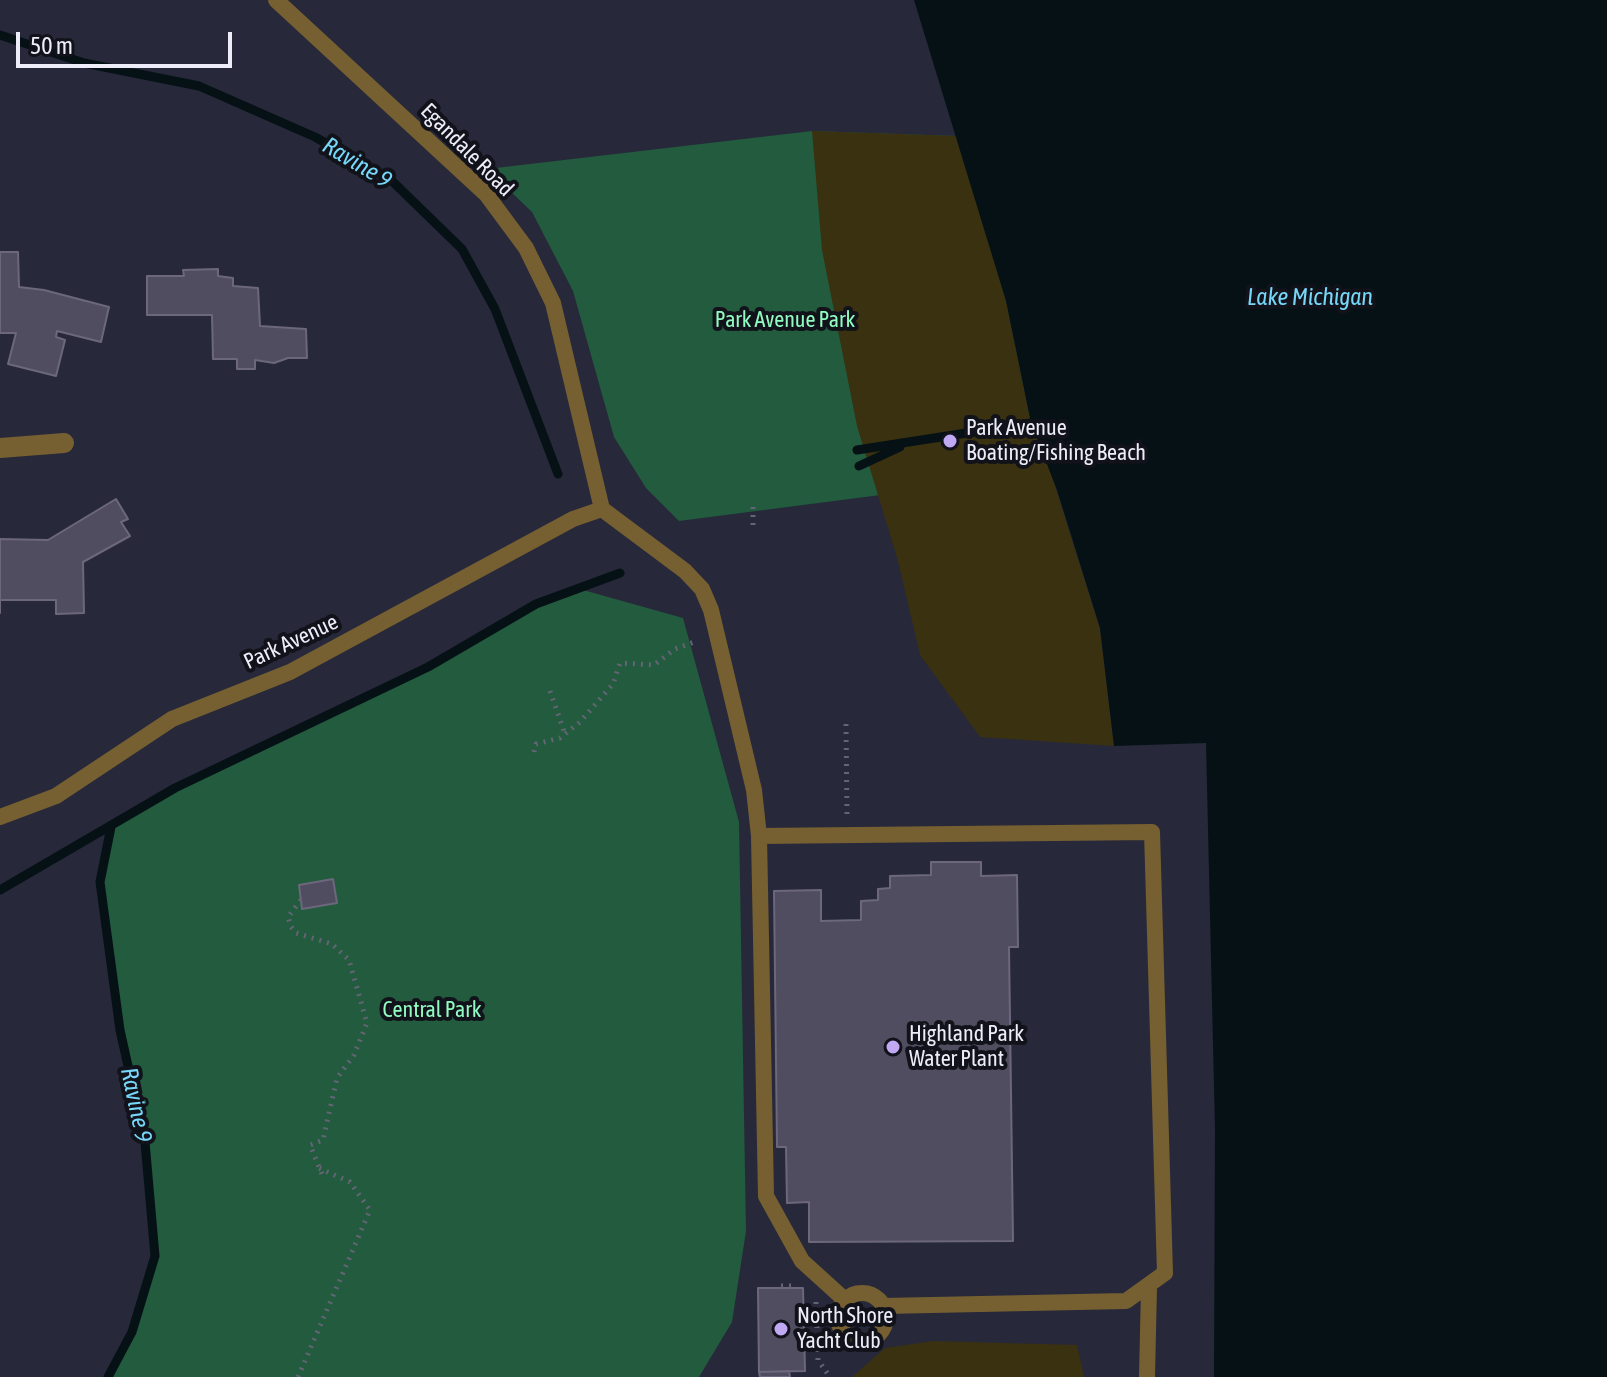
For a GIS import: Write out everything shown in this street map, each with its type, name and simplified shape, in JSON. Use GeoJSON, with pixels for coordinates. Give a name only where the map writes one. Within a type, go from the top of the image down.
{"type":"FeatureCollection","features":[{"type":"Feature","properties":{"kind":"street"},"geometry":{"type":"LineString","coordinates":[[0,448],[64,443]]}},
{"type":"Feature","properties":{"kind":"lane","name":"Egandale Road"},"geometry":{"type":"LineString","coordinates":[[276,0],[486,194],[526,248],[553,303],[602,509]]}},
{"type":"Feature","properties":{"kind":"lane","name":"Park Avenue"},"geometry":{"type":"LineString","coordinates":[[0,817],[56,796],[172,719],[290,672],[573,519],[602,509]]}},
{"type":"Feature","properties":{"kind":"lane"},"geometry":{"type":"LineString","coordinates":[[602,509],[685,571],[702,589],[725,663],[754,790],[759,836],[766,1196],[802,1261],[845,1300]]}},
{"type":"Feature","properties":{"kind":"lane"},"geometry":{"type":"LineString","coordinates":[[759,836],[1152,832],[1165,1273],[1126,1301],[883,1306]]}},
{"type":"Feature","properties":{"kind":"lane"},"geometry":{"type":"LineString","coordinates":[[1147,1377],[1149,1287]]}},
{"type":"Feature","properties":{"kind":"lane"},"geometry":{"type":"LineString","coordinates":[[866,1293],[883,1306],[886,1314],[883,1330],[870,1340],[853,1339],[841,1328],[838,1312],[845,1300],[866,1293]]}},
{"type":"Feature","properties":{"kind":"path"},"geometry":{"type":"LineString","coordinates":[[753,507],[753,531]]}},
{"type":"Feature","properties":{"kind":"path"},"geometry":{"type":"LineString","coordinates":[[534,752],[536,744],[565,734],[613,684],[620,663],[654,665],[675,649],[701,639]]}},
{"type":"Feature","properties":{"kind":"path"},"geometry":{"type":"LineString","coordinates":[[550,691],[565,734]]}},
{"type":"Feature","properties":{"kind":"path"},"geometry":{"type":"LineString","coordinates":[[846,724],[847,836]]}},
{"type":"Feature","properties":{"kind":"path"},"geometry":{"type":"LineString","coordinates":[[301,900],[288,917],[291,927],[296,933],[332,944],[349,960],[367,1023],[354,1055],[337,1078],[323,1140],[310,1145],[322,1174]]}},
{"type":"Feature","properties":{"kind":"path"},"geometry":{"type":"LineString","coordinates":[[298,1377],[370,1210],[350,1182],[317,1167]]}},
{"type":"Feature","properties":{"kind":"path"},"geometry":{"type":"LineString","coordinates":[[781,1286],[813,1288],[818,1360],[830,1377]]}},
{"type":"Feature","properties":{"kind":"green space","name":"Park Avenue Park"},"geometry":{"type":"Polygon","coordinates":[[[812,131],[957,136],[1006,301],[1031,423],[1051,473],[679,521],[646,488],[614,437],[573,291],[532,212],[487,169],[812,131]]]}},
{"type":"Feature","properties":{"kind":"green space","name":"Central Park"},"geometry":{"type":"Polygon","coordinates":[[[576,588],[683,618],[739,822],[746,1231],[732,1322],[699,1377],[108,1377],[132,1332],[155,1256],[145,1142],[120,1030],[100,882],[111,827],[175,788],[312,725],[428,667],[536,604],[576,588]]]}},
{"type":"Feature","properties":{"kind":"sand","name":"Park Avenue Boating/Fishing Beach"},"geometry":{"type":"Polygon","coordinates":[[[812,131],[957,136],[1006,301],[1031,423],[1051,473],[1100,629],[1114,746],[980,737],[920,655],[898,561],[857,426],[822,250],[812,131]]]}},
{"type":"Feature","properties":{"kind":"sand"},"geometry":{"type":"Polygon","coordinates":[[[933,1341],[1077,1345],[1084,1377],[852,1377],[885,1348],[933,1341]]]}},
{"type":"Feature","properties":{"kind":"water","name":"Lake Michigan"},"geometry":{"type":"Polygon","coordinates":[[[914,0],[1607,0],[1607,1377],[1214,1377],[1215,1129],[1206,743],[1114,746],[1100,628],[1057,490],[1031,423],[1006,301],[914,0]]]}},
{"type":"Feature","properties":{"kind":"pier"},"geometry":{"type":"Polygon","coordinates":[[[1210,1287],[1214,1287],[1214,1377],[1210,1377],[1210,1287]]]}},
{"type":"Feature","properties":{"kind":"building"},"geometry":{"type":"Polygon","coordinates":[[[0,252],[18,252],[19,287],[44,290],[109,307],[101,342],[57,331],[56,337],[65,340],[56,376],[8,364],[16,333],[0,333],[0,252]]]}},
{"type":"Feature","properties":{"kind":"building"},"geometry":{"type":"Polygon","coordinates":[[[218,269],[218,276],[233,278],[233,286],[258,288],[260,326],[306,329],[307,358],[288,358],[274,363],[255,360],[255,369],[237,369],[237,359],[213,359],[212,315],[147,315],[147,276],[184,276],[183,270],[218,269]]]}},
{"type":"Feature","properties":{"kind":"building"},"geometry":{"type":"Polygon","coordinates":[[[116,499],[128,519],[121,522],[130,536],[83,562],[84,613],[56,614],[56,600],[0,600],[0,539],[48,540],[116,499]]]}},
{"type":"Feature","properties":{"kind":"building","name":"Highland Park Water Plant"},"geometry":{"type":"Polygon","coordinates":[[[931,862],[981,862],[981,876],[1017,875],[1018,947],[1009,947],[1013,1241],[809,1242],[809,1202],[787,1203],[786,1147],[777,1147],[774,891],[821,890],[821,921],[861,920],[861,901],[878,900],[878,889],[890,888],[890,876],[931,875],[931,862]]]}},
{"type":"Feature","properties":{"kind":"building"},"geometry":{"type":"Polygon","coordinates":[[[333,879],[337,903],[302,909],[299,885],[333,879]]]}},
{"type":"Feature","properties":{"kind":"building","name":"North Shore Yacht Club"},"geometry":{"type":"Polygon","coordinates":[[[758,1288],[803,1288],[805,1371],[759,1372],[758,1288]]]}},
{"type":"Feature","properties":{"kind":"building"},"geometry":{"type":"Polygon","coordinates":[[[789,1371],[790,1377],[760,1377],[759,1372],[789,1371]]]}},
{"type":"Feature","properties":{"kind":"waterway","name":"Ravine 9"},"geometry":{"type":"LineString","coordinates":[[0,35],[84,63],[199,86],[315,137],[390,179],[462,249],[495,309],[558,474]]}},
{"type":"Feature","properties":{"kind":"waterway","name":"Ravine 9"},"geometry":{"type":"LineString","coordinates":[[857,450],[1031,423]]}},
{"type":"Feature","properties":{"kind":"waterway"},"geometry":{"type":"LineString","coordinates":[[859,466],[900,447]]}},
{"type":"Feature","properties":{"kind":"waterway","name":"Ravine 9"},"geometry":{"type":"LineString","coordinates":[[0,890],[175,788],[428,667],[536,604],[620,573]]}},
{"type":"Feature","properties":{"kind":"waterway","name":"Ravine 9"},"geometry":{"type":"LineString","coordinates":[[108,1377],[132,1332],[155,1256],[145,1142],[120,1030],[100,882],[111,827]]}},
{"type":"Feature","properties":{"kind":"place","name":"Park Avenue Boating/Fishing Beach"},"geometry":{"type":"Point","coordinates":[950,441]}},
{"type":"Feature","properties":{"kind":"place","name":"Highland Park Water Plant"},"geometry":{"type":"Point","coordinates":[893,1047]}},
{"type":"Feature","properties":{"kind":"place","name":"North Shore Yacht Club"},"geometry":{"type":"Point","coordinates":[781,1329]}}]}
